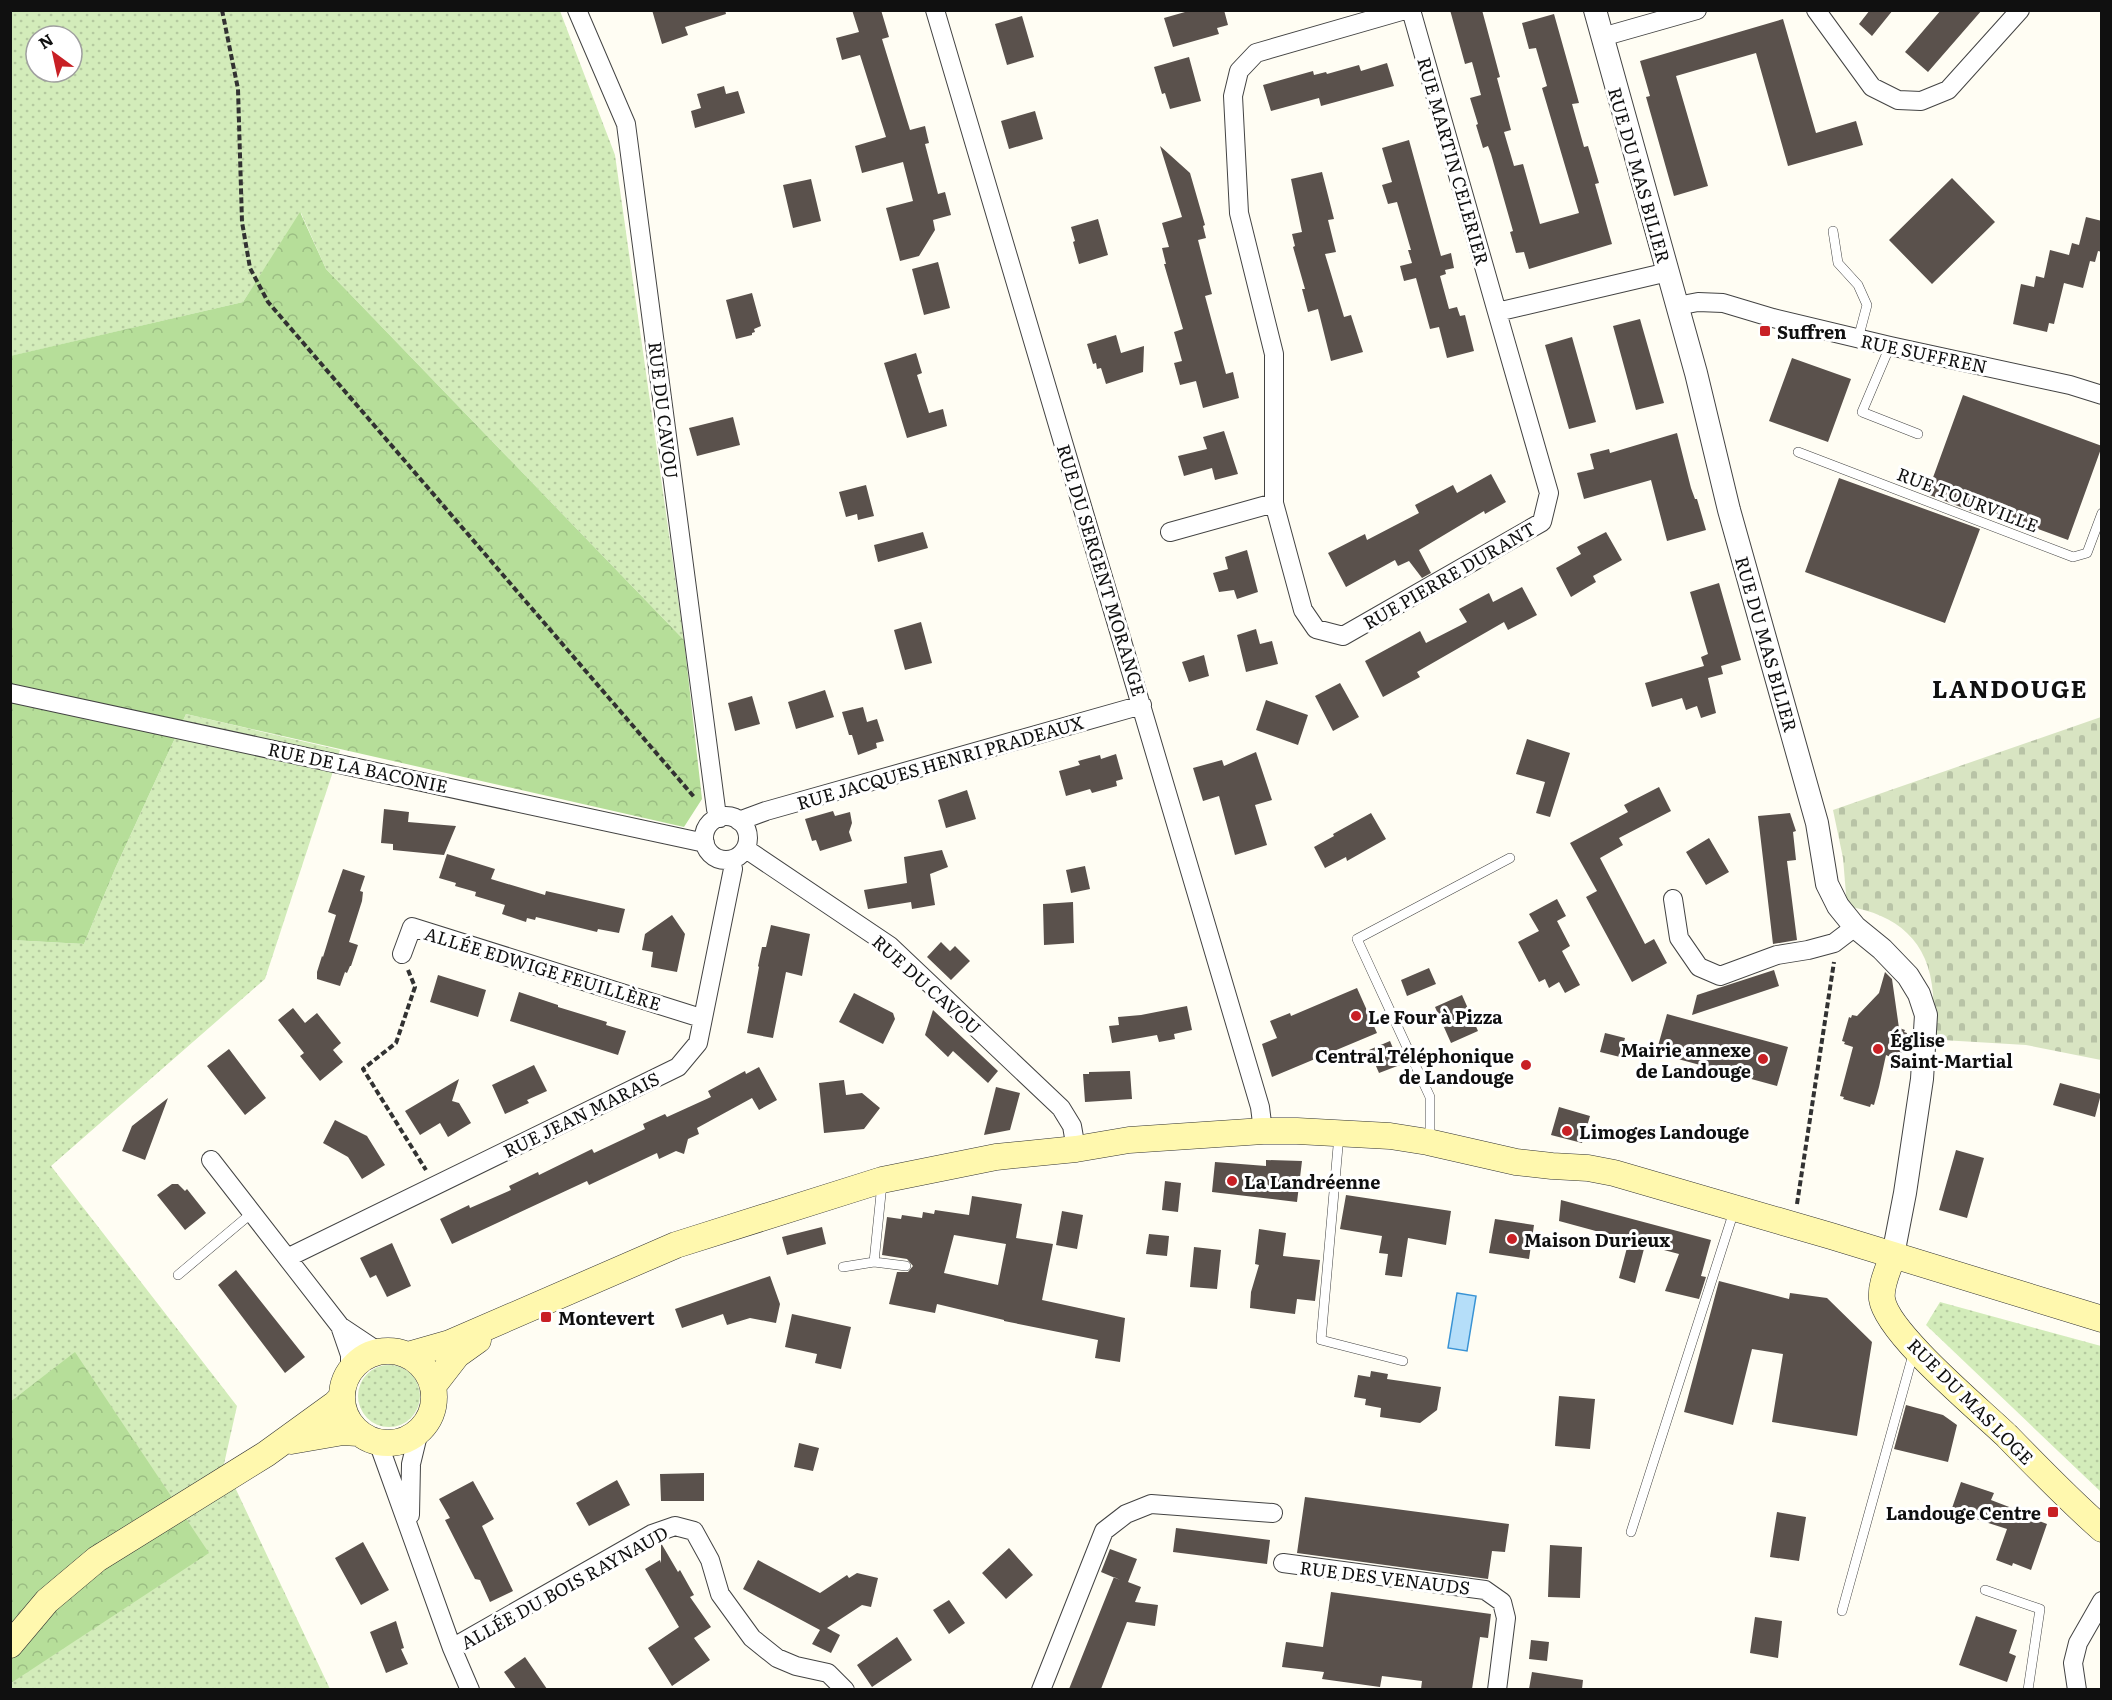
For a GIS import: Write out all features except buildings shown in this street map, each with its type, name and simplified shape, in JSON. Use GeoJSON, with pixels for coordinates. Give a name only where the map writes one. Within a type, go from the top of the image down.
{"type":"FeatureCollection","features":[{"type":"Feature","properties":{"kind":"main road"},"geometry":{"type":"LineString","coordinates":[[408,1355],[450,1343],[676,1245],[882,1180],[996,1157],[1076,1149],[1129,1140],[1263,1131],[1340,1132],[1428,1142],[1516,1162],[1588,1168],[1614,1173],[2102,1319]]}},
{"type":"Feature","properties":{"kind":"main road","name":"RUE DU MAS LOGE"},"geometry":{"type":"LineString","coordinates":[[1893,1255],[1882,1298],[1888,1316],[1914,1348],[2006,1435],[2068,1499],[2102,1529]]}},
{"type":"Feature","properties":{"kind":"main road"},"geometry":{"type":"LineString","coordinates":[[433,1386],[457,1354],[507,1319]]}},
{"type":"Feature","properties":{"kind":"main road"},"geometry":{"type":"LineString","coordinates":[[282,1443],[336,1432],[393,1443],[407,1439],[419,1431],[432,1410],[433,1386],[428,1374],[408,1355],[399,1352],[379,1352],[363,1358],[351,1370],[344,1383],[342,1397],[344,1410],[350,1422],[368,1437]]}},
{"type":"Feature","properties":{"kind":"main road"},"geometry":{"type":"LineString","coordinates":[[10,1644],[47,1601],[97,1559],[282,1443],[342,1397]]}},
{"type":"Feature","properties":{"kind":"street","name":"RUE DU CAVOU"},"geometry":{"type":"LineString","coordinates":[[577,10],[626,124],[717,819]]}},
{"type":"Feature","properties":{"kind":"street","name":"RUE DU SERGENT MORANGE"},"geometry":{"type":"LineString","coordinates":[[935,10],[1260,1107],[1263,1131]]}},
{"type":"Feature","properties":{"kind":"street","name":"RUE PIERRE DURANT"},"geometry":{"type":"LineString","coordinates":[[1405,10],[1256,53],[1239,71],[1233,96],[1239,213],[1274,354],[1274,502],[1303,610],[1316,629],[1342,636],[1542,522],[1549,493],[1497,312]]}},
{"type":"Feature","properties":{"kind":"street","name":"RUE MARTIN CELERIER"},"geometry":{"type":"LineString","coordinates":[[1411,10],[1497,312]]}},
{"type":"Feature","properties":{"kind":"street","name":"RUE DU MAS BILIER"},"geometry":{"type":"LineString","coordinates":[[1595,10],[1696,373],[1729,510],[1817,823],[1827,884],[1838,906],[1855,927],[1882,949],[1908,976],[1919,994],[1926,1015],[1922,1079],[1893,1255]]}},
{"type":"Feature","properties":{"kind":"street"},"geometry":{"type":"LineString","coordinates":[[1602,37],[1697,10]]}},
{"type":"Feature","properties":{"kind":"street"},"geometry":{"type":"LineString","coordinates":[[1822,13],[1872,87],[1898,100],[1921,101],[1948,90],[2020,10]]}},
{"type":"Feature","properties":{"kind":"street"},"geometry":{"type":"LineString","coordinates":[[1497,312],[1668,272]]}},
{"type":"Feature","properties":{"kind":"street","name":"RUE SUFFREN"},"geometry":{"type":"LineString","coordinates":[[1677,306],[1698,302],[1723,303],[1858,339],[2070,385],[2102,395]]}},
{"type":"Feature","properties":{"kind":"street"},"geometry":{"type":"LineString","coordinates":[[1170,532],[1274,502]]}},
{"type":"Feature","properties":{"kind":"street","name":"RUE DE LA BACONIE"},"geometry":{"type":"LineString","coordinates":[[10,693],[705,843]]}},
{"type":"Feature","properties":{"kind":"street","name":"RUE JACQUES HENRI PRADEAUX"},"geometry":{"type":"LineString","coordinates":[[739,820],[1142,705]]}},
{"type":"Feature","properties":{"kind":"street"},"geometry":{"type":"LineString","coordinates":[[717,819],[739,820],[748,836],[738,854],[718,859],[712,855],[705,843],[706,830],[717,819]]}},
{"type":"Feature","properties":{"kind":"street","name":"RUE DU CAVOU"},"geometry":{"type":"LineString","coordinates":[[738,854],[890,946],[1061,1108],[1072,1126],[1076,1149]]}},
{"type":"Feature","properties":{"kind":"street","name":"RUE JEAN MARAIS"},"geometry":{"type":"LineString","coordinates":[[288,1257],[678,1067],[698,1044],[701,1018],[738,854]]}},
{"type":"Feature","properties":{"kind":"street"},"geometry":{"type":"LineString","coordinates":[[1673,899],[1679,938],[1699,967],[1720,976],[1777,956],[1834,943],[1855,927]]}},
{"type":"Feature","properties":{"kind":"street","name":"ALLÉE EDWIGE FEUILLÈRE"},"geometry":{"type":"LineString","coordinates":[[402,954],[412,927],[701,1018]]}},
{"type":"Feature","properties":{"kind":"street"},"geometry":{"type":"LineString","coordinates":[[211,1160],[340,1326],[350,1355],[351,1370]]}},
{"type":"Feature","properties":{"kind":"street"},"geometry":{"type":"LineString","coordinates":[[340,1326],[379,1352]]}},
{"type":"Feature","properties":{"kind":"street"},"geometry":{"type":"LineString","coordinates":[[410,1529],[411,1464],[419,1431]]}},
{"type":"Feature","properties":{"kind":"street"},"geometry":{"type":"LineString","coordinates":[[368,1437],[410,1529],[452,1648],[470,1689]]}},
{"type":"Feature","properties":{"kind":"street"},"geometry":{"type":"LineString","coordinates":[[1041,1689],[1104,1531],[1126,1514],[1152,1504],[1273,1513]]}},
{"type":"Feature","properties":{"kind":"street","name":"ALLÉE DU BOIS RAYNAUD"},"geometry":{"type":"LineString","coordinates":[[452,1648],[652,1534],[675,1526],[694,1531],[710,1560],[720,1594],[752,1638],[777,1658],[796,1666],[828,1672],[845,1689]]}},
{"type":"Feature","properties":{"kind":"street","name":"RUE DES VENAUDS"},"geometry":{"type":"LineString","coordinates":[[1283,1563],[1485,1590],[1502,1602],[1506,1618],[1497,1689]]}},
{"type":"Feature","properties":{"kind":"street"},"geometry":{"type":"LineString","coordinates":[[2077,1689],[2073,1663],[2078,1643],[2102,1601]]}},
{"type":"Feature","properties":{"kind":"lane"},"geometry":{"type":"LineString","coordinates":[[1833,231],[1838,263],[1858,285],[1867,305],[1858,339]]}},
{"type":"Feature","properties":{"kind":"lane"},"geometry":{"type":"LineString","coordinates":[[1890,346],[1862,412],[1918,434]]}},
{"type":"Feature","properties":{"kind":"lane","name":"RUE TOURVILLE"},"geometry":{"type":"LineString","coordinates":[[1798,452],[2073,557],[2087,553],[2102,513]]}},
{"type":"Feature","properties":{"kind":"lane"},"geometry":{"type":"LineString","coordinates":[[1428,1142],[1430,1097],[1358,939],[1510,858]]}},
{"type":"Feature","properties":{"kind":"lane"},"geometry":{"type":"LineString","coordinates":[[1340,1132],[1321,1340],[1404,1361]]}},
{"type":"Feature","properties":{"kind":"lane"},"geometry":{"type":"LineString","coordinates":[[874,1262],[882,1180]]}},
{"type":"Feature","properties":{"kind":"lane"},"geometry":{"type":"LineString","coordinates":[[1632,1532],[1734,1209]]}},
{"type":"Feature","properties":{"kind":"lane"},"geometry":{"type":"LineString","coordinates":[[178,1275],[253,1212]]}},
{"type":"Feature","properties":{"kind":"lane"},"geometry":{"type":"LineString","coordinates":[[843,1267],[874,1262],[906,1266]]}},
{"type":"Feature","properties":{"kind":"lane"},"geometry":{"type":"LineString","coordinates":[[1842,1611],[1914,1348]]}},
{"type":"Feature","properties":{"kind":"lane"},"geometry":{"type":"LineString","coordinates":[[1985,1590],[2040,1609],[2028,1689]]}},
{"type":"Feature","properties":{"kind":"path"},"geometry":{"type":"LineString","coordinates":[[222,10],[238,89],[242,222],[250,268],[268,302],[717,819]]}},
{"type":"Feature","properties":{"kind":"path"},"geometry":{"type":"LineString","coordinates":[[1794,1226],[1835,957],[1834,943]]}},
{"type":"Feature","properties":{"kind":"path"},"geometry":{"type":"LineString","coordinates":[[402,954],[415,987],[396,1043],[363,1069],[436,1185]]}},
{"type":"Feature","properties":{"kind":"green space"},"geometry":{"type":"Polygon","coordinates":[[[10,11],[560,11],[615,155],[684,640],[326,269],[301,213],[243,302],[11,356],[10,11]]]}},
{"type":"Feature","properties":{"kind":"green space"},"geometry":{"type":"Polygon","coordinates":[[[300,212],[326,269],[684,640],[702,799],[684,827],[186,714],[115,869],[84,944],[11,940],[10,356],[243,302],[300,212]]]}},
{"type":"Feature","properties":{"kind":"green space"},"geometry":{"type":"Polygon","coordinates":[[[186,714],[340,750],[265,979],[51,1166],[237,1406],[224,1464],[330,1689],[11,1689],[75,1353],[11,1401],[11,940],[84,944],[115,869],[186,714]]]}},
{"type":"Feature","properties":{"kind":"green space"},"geometry":{"type":"Polygon","coordinates":[[[2101,717],[2101,1060],[2026,1045],[1925,1039],[1932,1011],[1933,994],[1925,959],[1907,933],[1895,924],[1865,910],[1847,906],[1843,858],[1833,810],[2101,717]]]}},
{"type":"Feature","properties":{"kind":"green space"},"geometry":{"type":"Polygon","coordinates":[[[1940,1302],[2101,1346],[2101,1492],[1926,1325],[1940,1302]]]}},
{"type":"Feature","properties":{"kind":"green space"},"geometry":{"type":"Polygon","coordinates":[[[75,1352],[209,1553],[11,1683],[11,1401],[75,1352]]]}},
{"type":"Feature","properties":{"kind":"green space"},"geometry":{"type":"Polygon","coordinates":[[[389,1365],[401,1367],[411,1374],[418,1384],[420,1396],[418,1408],[411,1418],[401,1425],[389,1427],[377,1425],[367,1418],[360,1408],[358,1396],[360,1384],[367,1374],[377,1367],[389,1365]]]}},
{"type":"Feature","properties":{"kind":"water"},"geometry":{"type":"Polygon","coordinates":[[[1457,1293],[1476,1296],[1467,1351],[1448,1348],[1457,1293]]]}},
{"type":"Feature","properties":{"kind":"place","name":"Suffren"},"geometry":{"type":"Point","coordinates":[1765,331]}},
{"type":"Feature","properties":{"kind":"place","name":"Le Four à Pizza"},"geometry":{"type":"Point","coordinates":[1356,1016]}},
{"type":"Feature","properties":{"kind":"place","name":"Église Saint-Martial"},"geometry":{"type":"Point","coordinates":[1878,1049]}},
{"type":"Feature","properties":{"kind":"place","name":"Mairie annexe de Landouge"},"geometry":{"type":"Point","coordinates":[1763,1059]}},
{"type":"Feature","properties":{"kind":"place","name":"Central Téléphonique de Landouge"},"geometry":{"type":"Point","coordinates":[1526,1065]}},
{"type":"Feature","properties":{"kind":"place","name":"Limoges Landouge"},"geometry":{"type":"Point","coordinates":[1567,1131]}},
{"type":"Feature","properties":{"kind":"place","name":"La Landréenne"},"geometry":{"type":"Point","coordinates":[1232,1181]}},
{"type":"Feature","properties":{"kind":"place","name":"Maison Durieux"},"geometry":{"type":"Point","coordinates":[1512,1239]}},
{"type":"Feature","properties":{"kind":"place","name":"Montevert"},"geometry":{"type":"Point","coordinates":[546,1317]}},
{"type":"Feature","properties":{"kind":"place","name":"Landouge Centre"},"geometry":{"type":"Point","coordinates":[2053,1512]}},
{"type":"Feature","properties":{"kind":"district","name":"LANDOUGE"},"geometry":{"type":"Point","coordinates":[2010,687]}}]}
